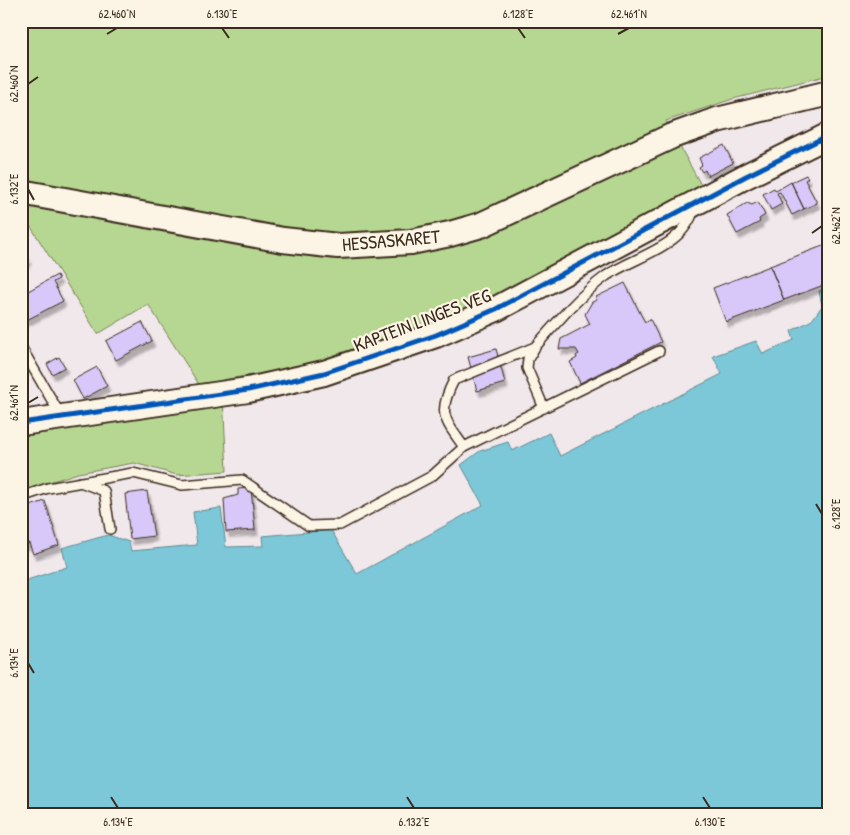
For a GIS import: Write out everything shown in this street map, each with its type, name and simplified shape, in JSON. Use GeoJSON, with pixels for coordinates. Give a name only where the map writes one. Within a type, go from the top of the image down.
{"type":"FeatureCollection","features":[{"type":"Feature","properties":{"kind":"street","name":"HESSASKARET"},"geometry":{"type":"LineString","coordinates":[[21,192],[308,243],[370,246],[411,242],[481,225],[672,136],[702,124],[829,93]]}},
{"type":"Feature","properties":{"kind":"street","name":"KAPTEIN LINGES VEG"},"geometry":{"type":"LineString","coordinates":[[25,426],[62,418],[248,390],[324,373],[436,335],[496,308],[829,135]]}},
{"type":"Feature","properties":{"kind":"lane"},"geometry":{"type":"LineString","coordinates":[[544,408],[527,368],[528,359],[536,347],[606,276],[678,236],[688,225],[696,203]]}},
{"type":"Feature","properties":{"kind":"lane"},"geometry":{"type":"LineString","coordinates":[[21,347],[62,418]]}},
{"type":"Feature","properties":{"kind":"lane"},"geometry":{"type":"LineString","coordinates":[[464,447],[444,419],[445,397],[454,380],[536,347]]}},
{"type":"Feature","properties":{"kind":"lane"},"geometry":{"type":"LineString","coordinates":[[21,497],[48,488],[133,473],[182,485],[242,480],[309,526],[340,525],[432,476],[464,447],[659,351]]}},
{"type":"Feature","properties":{"kind":"lane"},"geometry":{"type":"LineString","coordinates":[[80,482],[104,492],[110,529]]}},
{"type":"Feature","properties":{"kind":"green space"},"geometry":{"type":"Polygon","coordinates":[[[21,21],[829,21],[829,75],[733,99],[666,121],[702,187],[492,298],[321,363],[222,380],[227,471],[177,475],[134,463],[78,473],[21,491],[21,434],[205,406],[198,383],[148,304],[98,334],[31,227],[21,231],[21,21]]]}},
{"type":"Feature","properties":{"kind":"water"},"geometry":{"type":"Polygon","coordinates":[[[829,287],[829,814],[21,814],[21,582],[67,567],[62,548],[108,535],[129,542],[131,551],[197,545],[193,512],[221,508],[226,547],[263,546],[262,536],[331,530],[357,574],[483,505],[461,465],[480,451],[508,442],[512,451],[549,433],[560,456],[722,374],[713,356],[756,341],[763,354],[794,340],[791,331],[812,320],[822,306],[819,291],[829,287]]]}},
{"type":"Feature","properties":{"kind":"building"},"geometry":{"type":"Polygon","coordinates":[[[724,145],[733,163],[708,176],[705,170],[702,172],[699,167],[702,165],[699,158],[724,145]]]}},
{"type":"Feature","properties":{"kind":"building"},"geometry":{"type":"Polygon","coordinates":[[[829,161],[829,181],[821,166],[829,161]]]}},
{"type":"Feature","properties":{"kind":"building"},"geometry":{"type":"Polygon","coordinates":[[[806,175],[808,178],[805,180],[817,203],[804,209],[791,182],[806,175]]]}},
{"type":"Feature","properties":{"kind":"building"},"geometry":{"type":"Polygon","coordinates":[[[791,182],[804,209],[792,215],[780,192],[777,193],[782,204],[771,210],[763,194],[774,188],[776,191],[791,182]]]}},
{"type":"Feature","properties":{"kind":"building"},"geometry":{"type":"Polygon","coordinates":[[[758,202],[765,215],[759,219],[760,222],[737,234],[727,215],[747,203],[752,205],[758,202]]]}},
{"type":"Feature","properties":{"kind":"building"},"geometry":{"type":"Polygon","coordinates":[[[21,244],[28,260],[21,263],[21,244]]]}},
{"type":"Feature","properties":{"kind":"building"},"geometry":{"type":"Polygon","coordinates":[[[828,244],[829,283],[784,300],[770,266],[828,244]]]}},
{"type":"Feature","properties":{"kind":"building"},"geometry":{"type":"Polygon","coordinates":[[[770,266],[784,300],[726,322],[713,288],[770,266]]]}},
{"type":"Feature","properties":{"kind":"building"},"geometry":{"type":"Polygon","coordinates":[[[57,275],[59,279],[53,282],[63,301],[21,323],[21,295],[57,275]]]}},
{"type":"Feature","properties":{"kind":"building"},"geometry":{"type":"Polygon","coordinates":[[[625,283],[645,322],[650,319],[661,342],[580,383],[570,362],[577,358],[576,356],[579,354],[576,349],[559,349],[561,339],[590,324],[585,314],[592,302],[597,300],[596,297],[625,283]]]}},
{"type":"Feature","properties":{"kind":"building"},"geometry":{"type":"Polygon","coordinates":[[[142,322],[152,341],[116,360],[106,341],[142,322]]]}},
{"type":"Feature","properties":{"kind":"building"},"geometry":{"type":"Polygon","coordinates":[[[496,349],[505,383],[477,391],[468,357],[496,349]]]}},
{"type":"Feature","properties":{"kind":"building"},"geometry":{"type":"Polygon","coordinates":[[[59,357],[65,367],[52,374],[47,364],[59,357]]]}},
{"type":"Feature","properties":{"kind":"building"},"geometry":{"type":"Polygon","coordinates":[[[97,367],[107,386],[83,399],[73,380],[97,367]]]}},
{"type":"Feature","properties":{"kind":"building"},"geometry":{"type":"Polygon","coordinates":[[[251,488],[255,530],[226,532],[224,499],[238,495],[238,489],[251,488]]]}},
{"type":"Feature","properties":{"kind":"building"},"geometry":{"type":"Polygon","coordinates":[[[147,491],[154,536],[130,539],[125,494],[147,491]]]}},
{"type":"Feature","properties":{"kind":"building"},"geometry":{"type":"Polygon","coordinates":[[[45,501],[59,545],[33,554],[29,543],[21,546],[21,509],[45,501]]]}},
{"type":"Feature","properties":{"kind":"cycle path"},"geometry":{"type":"LineString","coordinates":[[21,423],[248,390],[324,373],[436,335],[496,309],[746,176],[829,135]]}}]}
